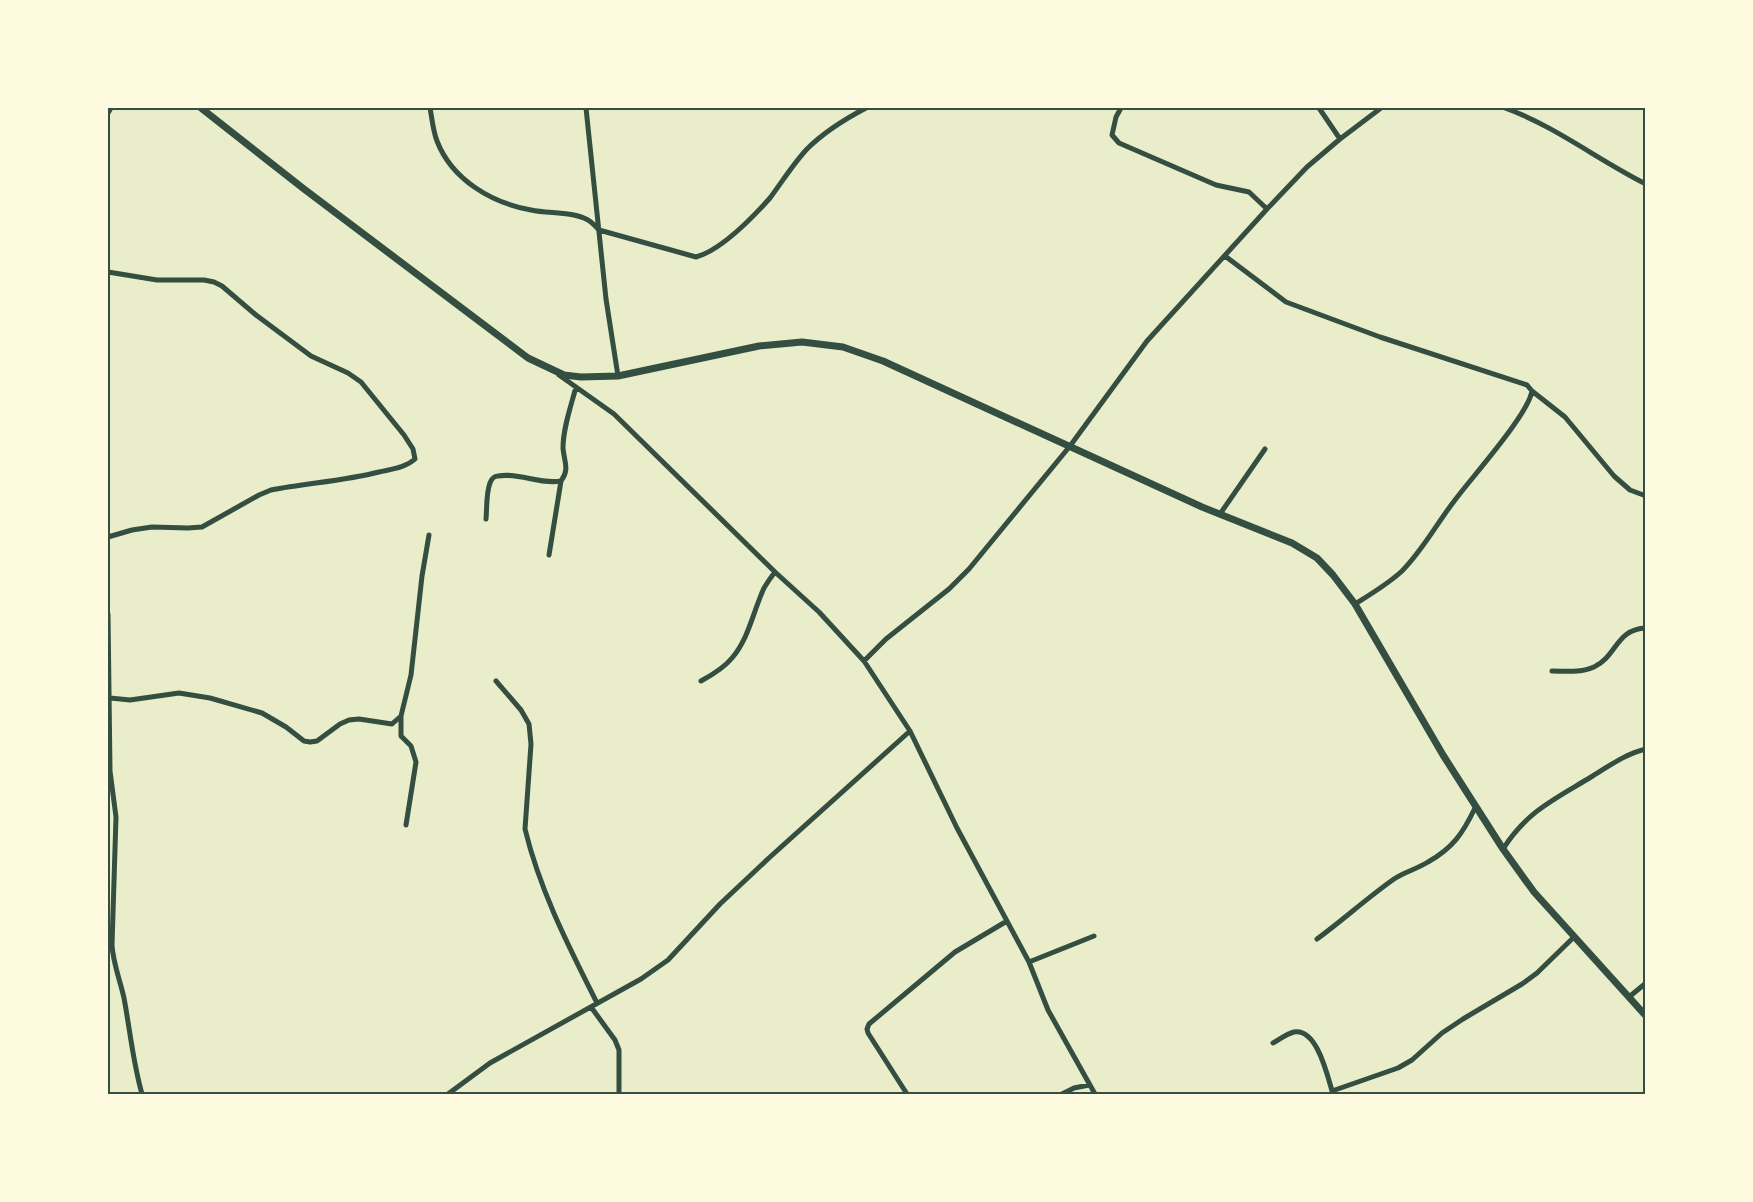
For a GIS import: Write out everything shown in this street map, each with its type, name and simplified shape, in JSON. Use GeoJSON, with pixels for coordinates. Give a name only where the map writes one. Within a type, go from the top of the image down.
{"type":"FeatureCollection","features":[{"type":"Feature","properties":{"kind":"main road"},"geometry":{"type":"LineString","coordinates":[[201,108],[304,189],[494,333],[528,358],[550,369],[580,377],[618,376],[759,346],[802,342],[843,347],[882,361],[1220,514],[1292,543],[1317,558],[1355,604],[1476,808],[1503,849],[1534,892],[1646,1016]]}},
{"type":"Feature","properties":{"kind":"street"},"geometry":{"type":"LineString","coordinates":[[108,113],[111,108]]}},
{"type":"Feature","properties":{"kind":"street"},"geometry":{"type":"LineString","coordinates":[[430,108],[437,141],[450,163],[461,178],[483,193],[530,210],[576,216],[588,220],[599,230],[696,257],[705,254],[735,232],[756,212],[807,149],[826,132],[866,108]]}},
{"type":"Feature","properties":{"kind":"street"},"geometry":{"type":"LineString","coordinates":[[586,108],[606,299],[618,376]]}},
{"type":"Feature","properties":{"kind":"street"},"geometry":{"type":"LineString","coordinates":[[1121,108],[1116,117],[1112,135],[1119,143],[1216,185],[1250,192],[1266,209]]}},
{"type":"Feature","properties":{"kind":"street"},"geometry":{"type":"LineString","coordinates":[[1319,108],[1340,139]]}},
{"type":"Feature","properties":{"kind":"street"},"geometry":{"type":"LineString","coordinates":[[864,661],[886,639],[949,589],[970,569],[1070,446],[1147,341],[1266,209],[1307,167],[1381,108]]}},
{"type":"Feature","properties":{"kind":"street"},"geometry":{"type":"LineString","coordinates":[[1505,108],[1566,137],[1620,172],[1646,184]]}},
{"type":"Feature","properties":{"kind":"street"},"geometry":{"type":"LineString","coordinates":[[1225,256],[1286,302],[1380,337],[1530,387],[1532,391],[1565,417],[1614,476],[1630,490],[1646,496]]}},
{"type":"Feature","properties":{"kind":"street"},"geometry":{"type":"LineString","coordinates":[[108,272],[157,280],[204,280],[222,286],[256,315],[312,356],[348,373],[361,382],[398,428],[415,453],[415,458],[409,464],[399,468],[354,478],[271,490],[202,527],[152,527],[132,530],[108,537]]}},
{"type":"Feature","properties":{"kind":"street"},"geometry":{"type":"LineString","coordinates":[[550,369],[614,414],[775,572],[819,612],[864,661],[910,731],[957,828],[1029,962],[1048,1010],[1089,1085],[1096,1094]]}},
{"type":"Feature","properties":{"kind":"street"},"geometry":{"type":"LineString","coordinates":[[549,555],[561,482],[566,475],[567,468],[563,448],[564,436],[576,387]]}},
{"type":"Feature","properties":{"kind":"street"},"geometry":{"type":"LineString","coordinates":[[1355,604],[1401,571],[1416,554],[1454,501],[1515,423],[1532,391]]}},
{"type":"Feature","properties":{"kind":"street"},"geometry":{"type":"LineString","coordinates":[[1220,514],[1265,448]]}},
{"type":"Feature","properties":{"kind":"street"},"geometry":{"type":"LineString","coordinates":[[486,519],[490,483],[493,478],[498,476],[554,483],[561,482]]}},
{"type":"Feature","properties":{"kind":"street"},"geometry":{"type":"LineString","coordinates":[[406,825],[416,762],[411,746],[401,736],[401,716],[411,675],[422,576],[429,535]]}},
{"type":"Feature","properties":{"kind":"street"},"geometry":{"type":"LineString","coordinates":[[701,681],[714,674],[731,660],[740,648],[765,586],[775,572]]}},
{"type":"Feature","properties":{"kind":"street"},"geometry":{"type":"LineString","coordinates":[[108,614],[109,771],[116,817],[110,959],[124,998],[136,1072],[142,1094]]}},
{"type":"Feature","properties":{"kind":"street"},"geometry":{"type":"LineString","coordinates":[[1552,671],[1582,670],[1595,666],[1606,658],[1627,632],[1636,628],[1646,628]]}},
{"type":"Feature","properties":{"kind":"street"},"geometry":{"type":"LineString","coordinates":[[496,681],[521,710],[528,724],[531,744],[526,830],[528,841],[561,930],[597,1002]]}},
{"type":"Feature","properties":{"kind":"street"},"geometry":{"type":"LineString","coordinates":[[110,698],[130,700],[179,693],[210,698],[262,713],[286,727],[304,741],[310,742],[317,741],[340,724],[349,720],[359,719],[392,724],[401,716]]}},
{"type":"Feature","properties":{"kind":"street"},"geometry":{"type":"LineString","coordinates":[[448,1094],[490,1063],[641,979],[668,960],[720,904],[910,731]]}},
{"type":"Feature","properties":{"kind":"street"},"geometry":{"type":"LineString","coordinates":[[1503,849],[1525,821],[1539,809],[1626,756],[1646,749]]}},
{"type":"Feature","properties":{"kind":"street"},"geometry":{"type":"LineString","coordinates":[[1317,939],[1395,878],[1427,863],[1445,851],[1457,840],[1476,808]]}},
{"type":"Feature","properties":{"kind":"street"},"geometry":{"type":"LineString","coordinates":[[907,1094],[866,1028],[955,952],[1007,921]]}},
{"type":"Feature","properties":{"kind":"street"},"geometry":{"type":"LineString","coordinates":[[1029,962],[1094,936]]}},
{"type":"Feature","properties":{"kind":"street"},"geometry":{"type":"LineString","coordinates":[[1273,1043],[1296,1032],[1305,1035],[1315,1046],[1324,1064],[1333,1093],[1398,1068],[1412,1060],[1462,1019],[1522,984],[1537,973],[1574,937]]}},
{"type":"Feature","properties":{"kind":"street"},"geometry":{"type":"LineString","coordinates":[[1629,997],[1646,983]]}},
{"type":"Feature","properties":{"kind":"street"},"geometry":{"type":"LineString","coordinates":[[591,1007],[616,1040],[619,1050],[619,1094]]}},
{"type":"Feature","properties":{"kind":"street"},"geometry":{"type":"LineString","coordinates":[[1062,1094],[1074,1088],[1089,1085]]}}]}
